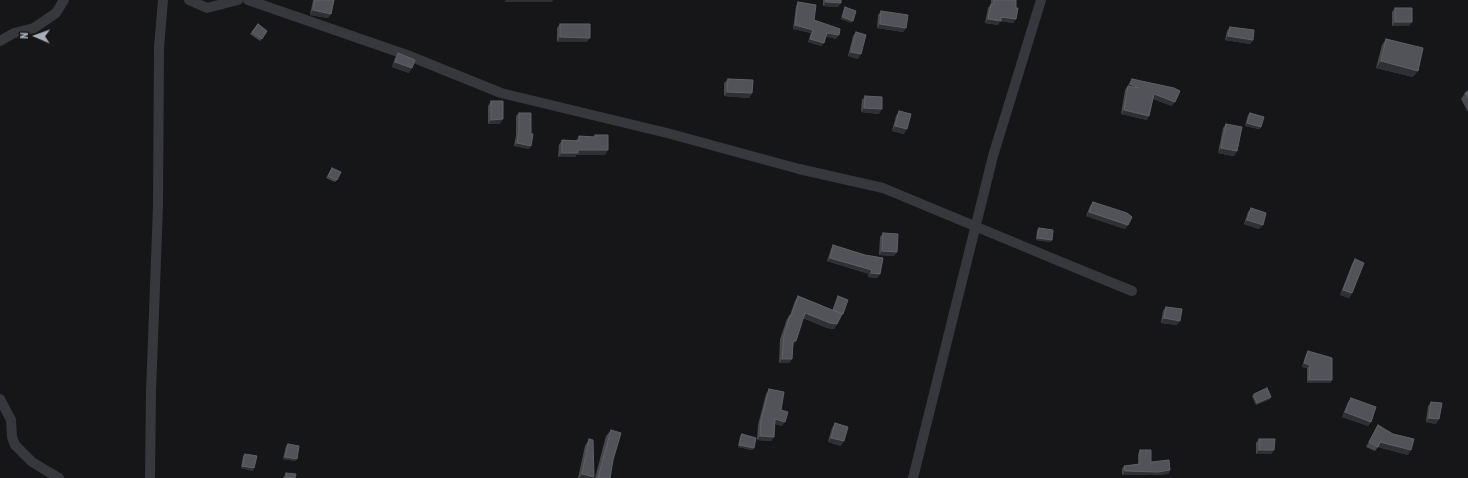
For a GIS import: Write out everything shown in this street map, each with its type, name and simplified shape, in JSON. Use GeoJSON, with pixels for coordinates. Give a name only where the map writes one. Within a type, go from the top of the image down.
{"type":"FeatureCollection","features":[{"type":"Feature","properties":{"kind":"street"},"geometry":{"type":"LineString","coordinates":[[0,41],[14,33],[34,28],[56,13],[64,0]]}},
{"type":"Feature","properties":{"kind":"street"},"geometry":{"type":"LineString","coordinates":[[150,478],[151,392],[158,206],[159,47],[163,0]]}},
{"type":"Feature","properties":{"kind":"street"},"geometry":{"type":"LineString","coordinates":[[189,0],[207,8],[238,0]]}},
{"type":"Feature","properties":{"kind":"street"},"geometry":{"type":"LineString","coordinates":[[248,0],[407,55],[501,93],[667,133],[799,169],[883,188],[1132,291]]}},
{"type":"Feature","properties":{"kind":"street"},"geometry":{"type":"LineString","coordinates":[[913,478],[993,156],[1040,0]]}},
{"type":"Feature","properties":{"kind":"street"},"geometry":{"type":"LineString","coordinates":[[0,399],[11,420],[12,437],[15,445],[32,462],[59,478]]}},
{"type":"Feature","properties":{"kind":"building"},"geometry":{"type":"Polygon","coordinates":[[[315,0],[334,0],[331,14],[313,10],[315,0]]]}},
{"type":"Feature","properties":{"kind":"building"},"geometry":{"type":"Polygon","coordinates":[[[826,0],[841,0],[841,3],[826,2],[826,0]]]}},
{"type":"Feature","properties":{"kind":"building"},"geometry":{"type":"Polygon","coordinates":[[[994,0],[1016,0],[1016,8],[1018,8],[1016,19],[1001,17],[1001,21],[988,19],[991,4],[994,4],[994,0]]]}},
{"type":"Feature","properties":{"kind":"building"},"geometry":{"type":"Polygon","coordinates":[[[798,2],[816,5],[814,20],[840,29],[839,35],[827,33],[824,43],[810,39],[813,30],[795,25],[798,2]]]}},
{"type":"Feature","properties":{"kind":"building"},"geometry":{"type":"Polygon","coordinates":[[[845,7],[856,11],[853,21],[842,17],[845,7]]]}},
{"type":"Feature","properties":{"kind":"building"},"geometry":{"type":"Polygon","coordinates":[[[1395,8],[1412,8],[1412,22],[1395,22],[1395,8]]]}},
{"type":"Feature","properties":{"kind":"building"},"geometry":{"type":"Polygon","coordinates":[[[881,11],[908,15],[906,28],[880,24],[881,11]]]}},
{"type":"Feature","properties":{"kind":"building"},"geometry":{"type":"Polygon","coordinates":[[[258,24],[267,31],[262,39],[252,32],[258,24]]]}},
{"type":"Feature","properties":{"kind":"building"},"geometry":{"type":"Polygon","coordinates":[[[560,24],[590,24],[590,38],[560,37],[560,24]]]}},
{"type":"Feature","properties":{"kind":"building"},"geometry":{"type":"Polygon","coordinates":[[[1230,27],[1254,30],[1253,40],[1228,36],[1230,27]]]}},
{"type":"Feature","properties":{"kind":"building"},"geometry":{"type":"Polygon","coordinates":[[[856,32],[866,35],[861,54],[851,52],[856,32]]]}},
{"type":"Feature","properties":{"kind":"building"},"geometry":{"type":"Polygon","coordinates":[[[1386,39],[1423,48],[1418,71],[1381,61],[1386,39]]]}},
{"type":"Feature","properties":{"kind":"building"},"geometry":{"type":"Polygon","coordinates":[[[398,53],[415,60],[412,68],[395,62],[398,53]]]}},
{"type":"Feature","properties":{"kind":"building"},"geometry":{"type":"Polygon","coordinates":[[[728,79],[753,80],[752,93],[727,92],[728,79]]]}},
{"type":"Feature","properties":{"kind":"building"},"geometry":{"type":"Polygon","coordinates":[[[1132,79],[1174,88],[1180,91],[1175,102],[1154,94],[1149,116],[1124,110],[1128,86],[1139,88],[1130,84],[1132,79]]]}},
{"type":"Feature","properties":{"kind":"building"},"geometry":{"type":"Polygon","coordinates":[[[1468,91],[1468,98],[1465,93],[1468,91]]]}},
{"type":"Feature","properties":{"kind":"building"},"geometry":{"type":"Polygon","coordinates":[[[865,96],[882,97],[882,109],[864,108],[865,96]]]}},
{"type":"Feature","properties":{"kind":"building"},"geometry":{"type":"Polygon","coordinates":[[[491,101],[503,101],[503,119],[491,120],[491,101]]]}},
{"type":"Feature","properties":{"kind":"building"},"geometry":{"type":"Polygon","coordinates":[[[899,111],[911,114],[907,129],[895,126],[899,111]]]}},
{"type":"Feature","properties":{"kind":"building"},"geometry":{"type":"Polygon","coordinates":[[[519,113],[531,113],[531,134],[533,134],[531,146],[517,143],[519,132],[519,113]]]}},
{"type":"Feature","properties":{"kind":"building"},"geometry":{"type":"Polygon","coordinates":[[[1250,113],[1264,117],[1261,127],[1247,123],[1250,113]]]}},
{"type":"Feature","properties":{"kind":"building"},"geometry":{"type":"Polygon","coordinates":[[[1226,124],[1242,127],[1237,151],[1221,148],[1226,124]]]}},
{"type":"Feature","properties":{"kind":"building"},"geometry":{"type":"Polygon","coordinates":[[[595,135],[608,135],[608,150],[578,150],[578,153],[562,153],[562,140],[579,141],[579,136],[595,137],[595,135]]]}},
{"type":"Feature","properties":{"kind":"building"},"geometry":{"type":"Polygon","coordinates":[[[332,168],[341,172],[337,180],[328,176],[332,168]]]}},
{"type":"Feature","properties":{"kind":"building"},"geometry":{"type":"Polygon","coordinates":[[[1093,202],[1127,213],[1132,217],[1128,225],[1089,212],[1093,202]]]}},
{"type":"Feature","properties":{"kind":"building"},"geometry":{"type":"Polygon","coordinates":[[[1251,208],[1266,213],[1263,225],[1247,220],[1251,208]]]}},
{"type":"Feature","properties":{"kind":"building"},"geometry":{"type":"Polygon","coordinates":[[[1039,228],[1053,230],[1052,240],[1037,238],[1039,228]]]}},
{"type":"Feature","properties":{"kind":"building"},"geometry":{"type":"Polygon","coordinates":[[[883,233],[898,234],[897,252],[882,251],[883,233]]]}},
{"type":"Feature","properties":{"kind":"building"},"geometry":{"type":"Polygon","coordinates":[[[833,245],[865,255],[883,258],[880,274],[871,273],[872,270],[830,258],[833,245]]]}},
{"type":"Feature","properties":{"kind":"building"},"geometry":{"type":"Polygon","coordinates":[[[1355,259],[1364,263],[1352,293],[1343,290],[1355,259]]]}},
{"type":"Feature","properties":{"kind":"building"},"geometry":{"type":"Polygon","coordinates":[[[798,296],[842,314],[837,324],[830,323],[805,313],[796,341],[793,341],[792,359],[782,359],[784,335],[798,296]]]}},
{"type":"Feature","properties":{"kind":"building"},"geometry":{"type":"Polygon","coordinates":[[[838,296],[848,300],[843,314],[833,310],[838,296]]]}},
{"type":"Feature","properties":{"kind":"building"},"geometry":{"type":"Polygon","coordinates":[[[1166,307],[1182,309],[1180,321],[1164,318],[1166,307]]]}},
{"type":"Feature","properties":{"kind":"building"},"geometry":{"type":"Polygon","coordinates":[[[1308,351],[1332,358],[1332,380],[1309,380],[1310,365],[1304,363],[1308,351]]]}},
{"type":"Feature","properties":{"kind":"building"},"geometry":{"type":"Polygon","coordinates":[[[1267,388],[1271,397],[1257,403],[1254,394],[1267,388]]]}},
{"type":"Feature","properties":{"kind":"building"},"geometry":{"type":"Polygon","coordinates":[[[769,389],[784,392],[781,410],[788,412],[785,422],[775,419],[774,437],[760,436],[761,420],[769,389]]]}},
{"type":"Feature","properties":{"kind":"building"},"geometry":{"type":"Polygon","coordinates":[[[1351,398],[1376,407],[1371,422],[1345,412],[1351,398]]]}},
{"type":"Feature","properties":{"kind":"building"},"geometry":{"type":"Polygon","coordinates":[[[1431,402],[1442,403],[1439,419],[1429,418],[1431,402]]]}},
{"type":"Feature","properties":{"kind":"building"},"geometry":{"type":"Polygon","coordinates":[[[835,423],[848,427],[844,441],[831,438],[835,423]]]}},
{"type":"Feature","properties":{"kind":"building"},"geometry":{"type":"Polygon","coordinates":[[[1378,425],[1393,434],[1414,439],[1411,450],[1380,442],[1378,447],[1369,442],[1378,425]]]}},
{"type":"Feature","properties":{"kind":"building"},"geometry":{"type":"Polygon","coordinates":[[[611,430],[621,433],[613,460],[610,478],[598,478],[611,430]]]}},
{"type":"Feature","properties":{"kind":"building"},"geometry":{"type":"Polygon","coordinates":[[[742,434],[756,438],[754,448],[739,445],[742,434]]]}},
{"type":"Feature","properties":{"kind":"building"},"geometry":{"type":"Polygon","coordinates":[[[589,439],[593,440],[594,477],[582,474],[589,439]]]}},
{"type":"Feature","properties":{"kind":"building"},"geometry":{"type":"Polygon","coordinates":[[[1259,439],[1275,439],[1274,450],[1259,450],[1259,439]]]}},
{"type":"Feature","properties":{"kind":"building"},"geometry":{"type":"Polygon","coordinates":[[[288,444],[299,446],[297,459],[285,457],[288,444]]]}},
{"type":"Feature","properties":{"kind":"building"},"geometry":{"type":"Polygon","coordinates":[[[1140,450],[1151,450],[1151,462],[1169,460],[1170,470],[1158,472],[1125,471],[1124,466],[1140,464],[1140,450]]]}},
{"type":"Feature","properties":{"kind":"building"},"geometry":{"type":"Polygon","coordinates":[[[245,454],[257,456],[254,468],[242,466],[245,454]]]}},
{"type":"Feature","properties":{"kind":"building"},"geometry":{"type":"Polygon","coordinates":[[[286,473],[296,474],[295,478],[286,478],[286,473]]]}}]}
